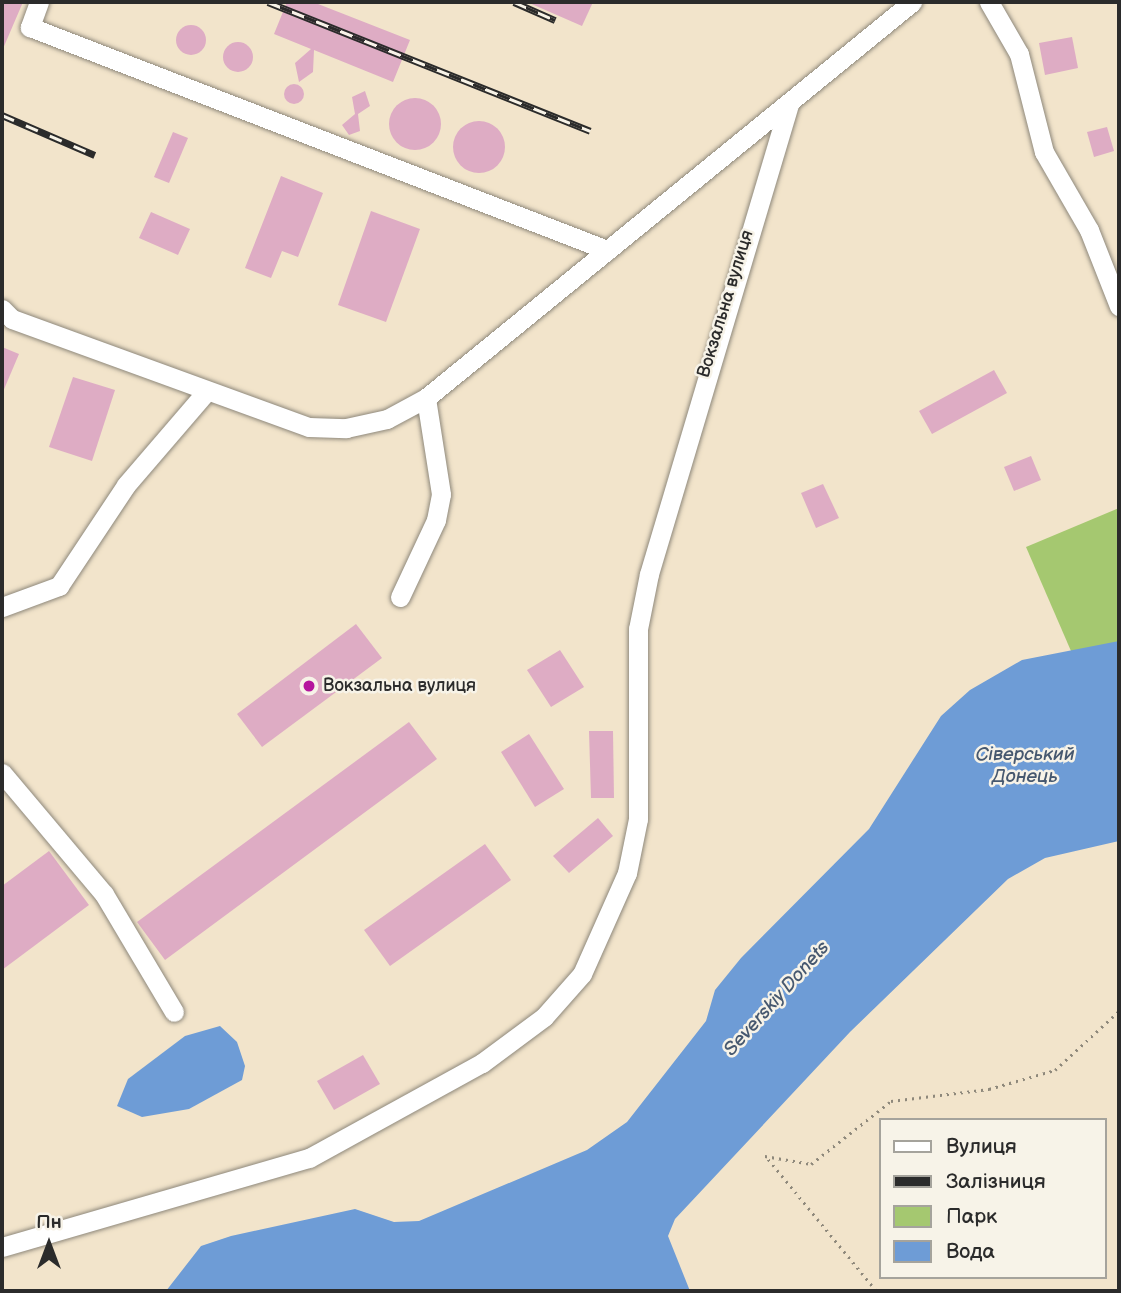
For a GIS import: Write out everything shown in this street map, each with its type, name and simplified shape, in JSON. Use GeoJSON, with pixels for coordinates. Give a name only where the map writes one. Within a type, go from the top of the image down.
{"type":"FeatureCollection","features":[{"type":"Feature","properties":{"kind":"street"},"geometry":{"type":"LineString","coordinates":[[39,2],[30,27],[607,250]]}},
{"type":"Feature","properties":{"kind":"street"},"geometry":{"type":"LineString","coordinates":[[2,309],[12,319],[205,393],[309,428],[346,428],[387,419],[426,398],[789,105],[912,2]]}},
{"type":"Feature","properties":{"kind":"street"},"geometry":{"type":"LineString","coordinates":[[989,2],[1019,54],[1044,152],[1089,230],[1119,306]]}},
{"type":"Feature","properties":{"kind":"street","name":"Вокзальна вулиця"},"geometry":{"type":"LineString","coordinates":[[2,1247],[253,1180],[362,1133],[482,1063],[544,1017],[582,974],[627,873],[640,798],[638,629],[649,574],[789,105]]}},
{"type":"Feature","properties":{"kind":"street"},"geometry":{"type":"LineString","coordinates":[[2,607],[59,586],[126,485],[205,393]]}},
{"type":"Feature","properties":{"kind":"street"},"geometry":{"type":"LineString","coordinates":[[400,597],[436,520],[441,494],[426,398]]}},
{"type":"Feature","properties":{"kind":"street"},"geometry":{"type":"LineString","coordinates":[[2,774],[104,894],[174,1012]]}},
{"type":"Feature","properties":{"kind":"path"},"geometry":{"type":"LineString","coordinates":[[876,1291],[765,1156],[811,1164],[891,1101],[989,1089],[1055,1070],[1119,1011]]}},
{"type":"Feature","properties":{"kind":"green space"},"geometry":{"type":"Polygon","coordinates":[[[1119,508],[1119,762],[1026,547],[1119,508]]]}},
{"type":"Feature","properties":{"kind":"water","name":"Сіверський Донець"},"geometry":{"type":"Polygon","coordinates":[[[1119,641],[1119,841],[1045,858],[1008,879],[850,1032],[675,1219],[668,1236],[690,1291],[166,1291],[201,1246],[231,1236],[355,1209],[394,1222],[419,1221],[587,1150],[627,1122],[706,1021],[715,990],[741,958],[869,829],[941,716],[970,690],[1022,660],[1119,641]]]}},
{"type":"Feature","properties":{"kind":"water"},"geometry":{"type":"Polygon","coordinates":[[[220,1026],[237,1042],[245,1066],[242,1080],[189,1109],[142,1117],[117,1106],[128,1079],[185,1036],[220,1026]]]}},
{"type":"Feature","properties":{"kind":"building"},"geometry":{"type":"Polygon","coordinates":[[[2,2],[23,2],[2,51],[2,2]]]}},
{"type":"Feature","properties":{"kind":"building"},"geometry":{"type":"Polygon","coordinates":[[[287,2],[313,2],[410,40],[393,82],[314,50],[313,72],[299,82],[295,63],[311,49],[274,34],[287,2]]]}},
{"type":"Feature","properties":{"kind":"building"},"geometry":{"type":"Polygon","coordinates":[[[527,2],[593,2],[582,26],[527,2]]]}},
{"type":"Feature","properties":{"kind":"building"},"geometry":{"type":"Polygon","coordinates":[[[191,25],[201,30],[206,40],[201,50],[191,55],[181,50],[176,40],[181,30],[191,25]]]}},
{"type":"Feature","properties":{"kind":"building"},"geometry":{"type":"Polygon","coordinates":[[[1072,37],[1078,68],[1045,75],[1039,43],[1072,37]]]}},
{"type":"Feature","properties":{"kind":"building"},"geometry":{"type":"Polygon","coordinates":[[[238,42],[248,47],[253,57],[248,67],[238,72],[228,67],[223,57],[228,47],[238,42]]]}},
{"type":"Feature","properties":{"kind":"building"},"geometry":{"type":"Polygon","coordinates":[[[290,84],[298,84],[304,94],[298,104],[290,104],[284,98],[284,90],[290,84]]]}},
{"type":"Feature","properties":{"kind":"building"},"geometry":{"type":"Polygon","coordinates":[[[365,91],[370,106],[358,114],[360,131],[349,135],[342,125],[355,114],[352,97],[365,91]]]}},
{"type":"Feature","properties":{"kind":"building"},"geometry":{"type":"Polygon","coordinates":[[[415,98],[425,100],[433,106],[439,114],[439,134],[433,142],[425,148],[415,150],[405,148],[397,142],[391,134],[389,124],[391,114],[397,106],[405,100],[415,98]]]}},
{"type":"Feature","properties":{"kind":"building"},"geometry":{"type":"Polygon","coordinates":[[[479,121],[489,123],[497,129],[503,137],[503,157],[497,165],[489,171],[479,173],[469,171],[461,165],[455,157],[453,147],[455,137],[461,129],[469,123],[479,121]]]}},
{"type":"Feature","properties":{"kind":"building"},"geometry":{"type":"Polygon","coordinates":[[[1107,127],[1114,151],[1094,157],[1087,132],[1107,127]]]}},
{"type":"Feature","properties":{"kind":"building"},"geometry":{"type":"Polygon","coordinates":[[[173,132],[188,138],[169,183],[154,177],[173,132]]]}},
{"type":"Feature","properties":{"kind":"building"},"geometry":{"type":"Polygon","coordinates":[[[281,176],[323,193],[298,257],[282,251],[271,278],[245,268],[281,176]]]}},
{"type":"Feature","properties":{"kind":"building"},"geometry":{"type":"Polygon","coordinates":[[[371,211],[420,229],[386,322],[338,305],[371,211]]]}},
{"type":"Feature","properties":{"kind":"building"},"geometry":{"type":"Polygon","coordinates":[[[151,212],[190,229],[178,255],[139,238],[151,212]]]}},
{"type":"Feature","properties":{"kind":"building"},"geometry":{"type":"Polygon","coordinates":[[[2,347],[19,354],[2,394],[2,347]]]}},
{"type":"Feature","properties":{"kind":"building"},"geometry":{"type":"Polygon","coordinates":[[[994,370],[1007,393],[932,434],[919,411],[994,370]]]}},
{"type":"Feature","properties":{"kind":"building"},"geometry":{"type":"Polygon","coordinates":[[[73,377],[115,390],[92,461],[49,447],[73,377]]]}},
{"type":"Feature","properties":{"kind":"building"},"geometry":{"type":"Polygon","coordinates":[[[1031,456],[1041,480],[1014,491],[1004,467],[1031,456]]]}},
{"type":"Feature","properties":{"kind":"building"},"geometry":{"type":"Polygon","coordinates":[[[823,484],[839,518],[816,528],[801,493],[823,484]]]}},
{"type":"Feature","properties":{"kind":"building","name":"Вокзальна вулиця"},"geometry":{"type":"Polygon","coordinates":[[[356,624],[382,658],[262,747],[237,714],[356,624]]]}},
{"type":"Feature","properties":{"kind":"building"},"geometry":{"type":"Polygon","coordinates":[[[560,650],[584,687],[551,707],[527,670],[560,650]]]}},
{"type":"Feature","properties":{"kind":"building"},"geometry":{"type":"Polygon","coordinates":[[[409,722],[437,759],[165,960],[137,922],[409,722]]]}},
{"type":"Feature","properties":{"kind":"building"},"geometry":{"type":"Polygon","coordinates":[[[589,731],[613,731],[614,798],[591,798],[589,731]]]}},
{"type":"Feature","properties":{"kind":"building"},"geometry":{"type":"Polygon","coordinates":[[[529,734],[564,789],[535,807],[501,752],[529,734]]]}},
{"type":"Feature","properties":{"kind":"building"},"geometry":{"type":"Polygon","coordinates":[[[598,818],[613,836],[569,873],[553,856],[598,818]]]}},
{"type":"Feature","properties":{"kind":"building"},"geometry":{"type":"Polygon","coordinates":[[[485,844],[511,880],[390,966],[364,930],[485,844]]]}},
{"type":"Feature","properties":{"kind":"building"},"geometry":{"type":"Polygon","coordinates":[[[49,851],[89,905],[2,970],[2,886],[49,851]]]}},
{"type":"Feature","properties":{"kind":"building"},"geometry":{"type":"Polygon","coordinates":[[[363,1055],[380,1084],[334,1110],[317,1081],[363,1055]]]}},
{"type":"Feature","properties":{"kind":"railway"},"geometry":{"type":"LineString","coordinates":[[268,2],[590,131]]}},
{"type":"Feature","properties":{"kind":"railway"},"geometry":{"type":"LineString","coordinates":[[514,2],[555,20]]}},
{"type":"Feature","properties":{"kind":"railway"},"geometry":{"type":"LineString","coordinates":[[2,115],[95,155]]}},
{"type":"Feature","properties":{"kind":"place","name":"Вокзальна вулиця"},"geometry":{"type":"Point","coordinates":[309,686]}},
{"type":"Feature","properties":{"kind":"water label","name":"Severskiy Donets"},"geometry":{"type":"Point","coordinates":[777,999]}}]}
